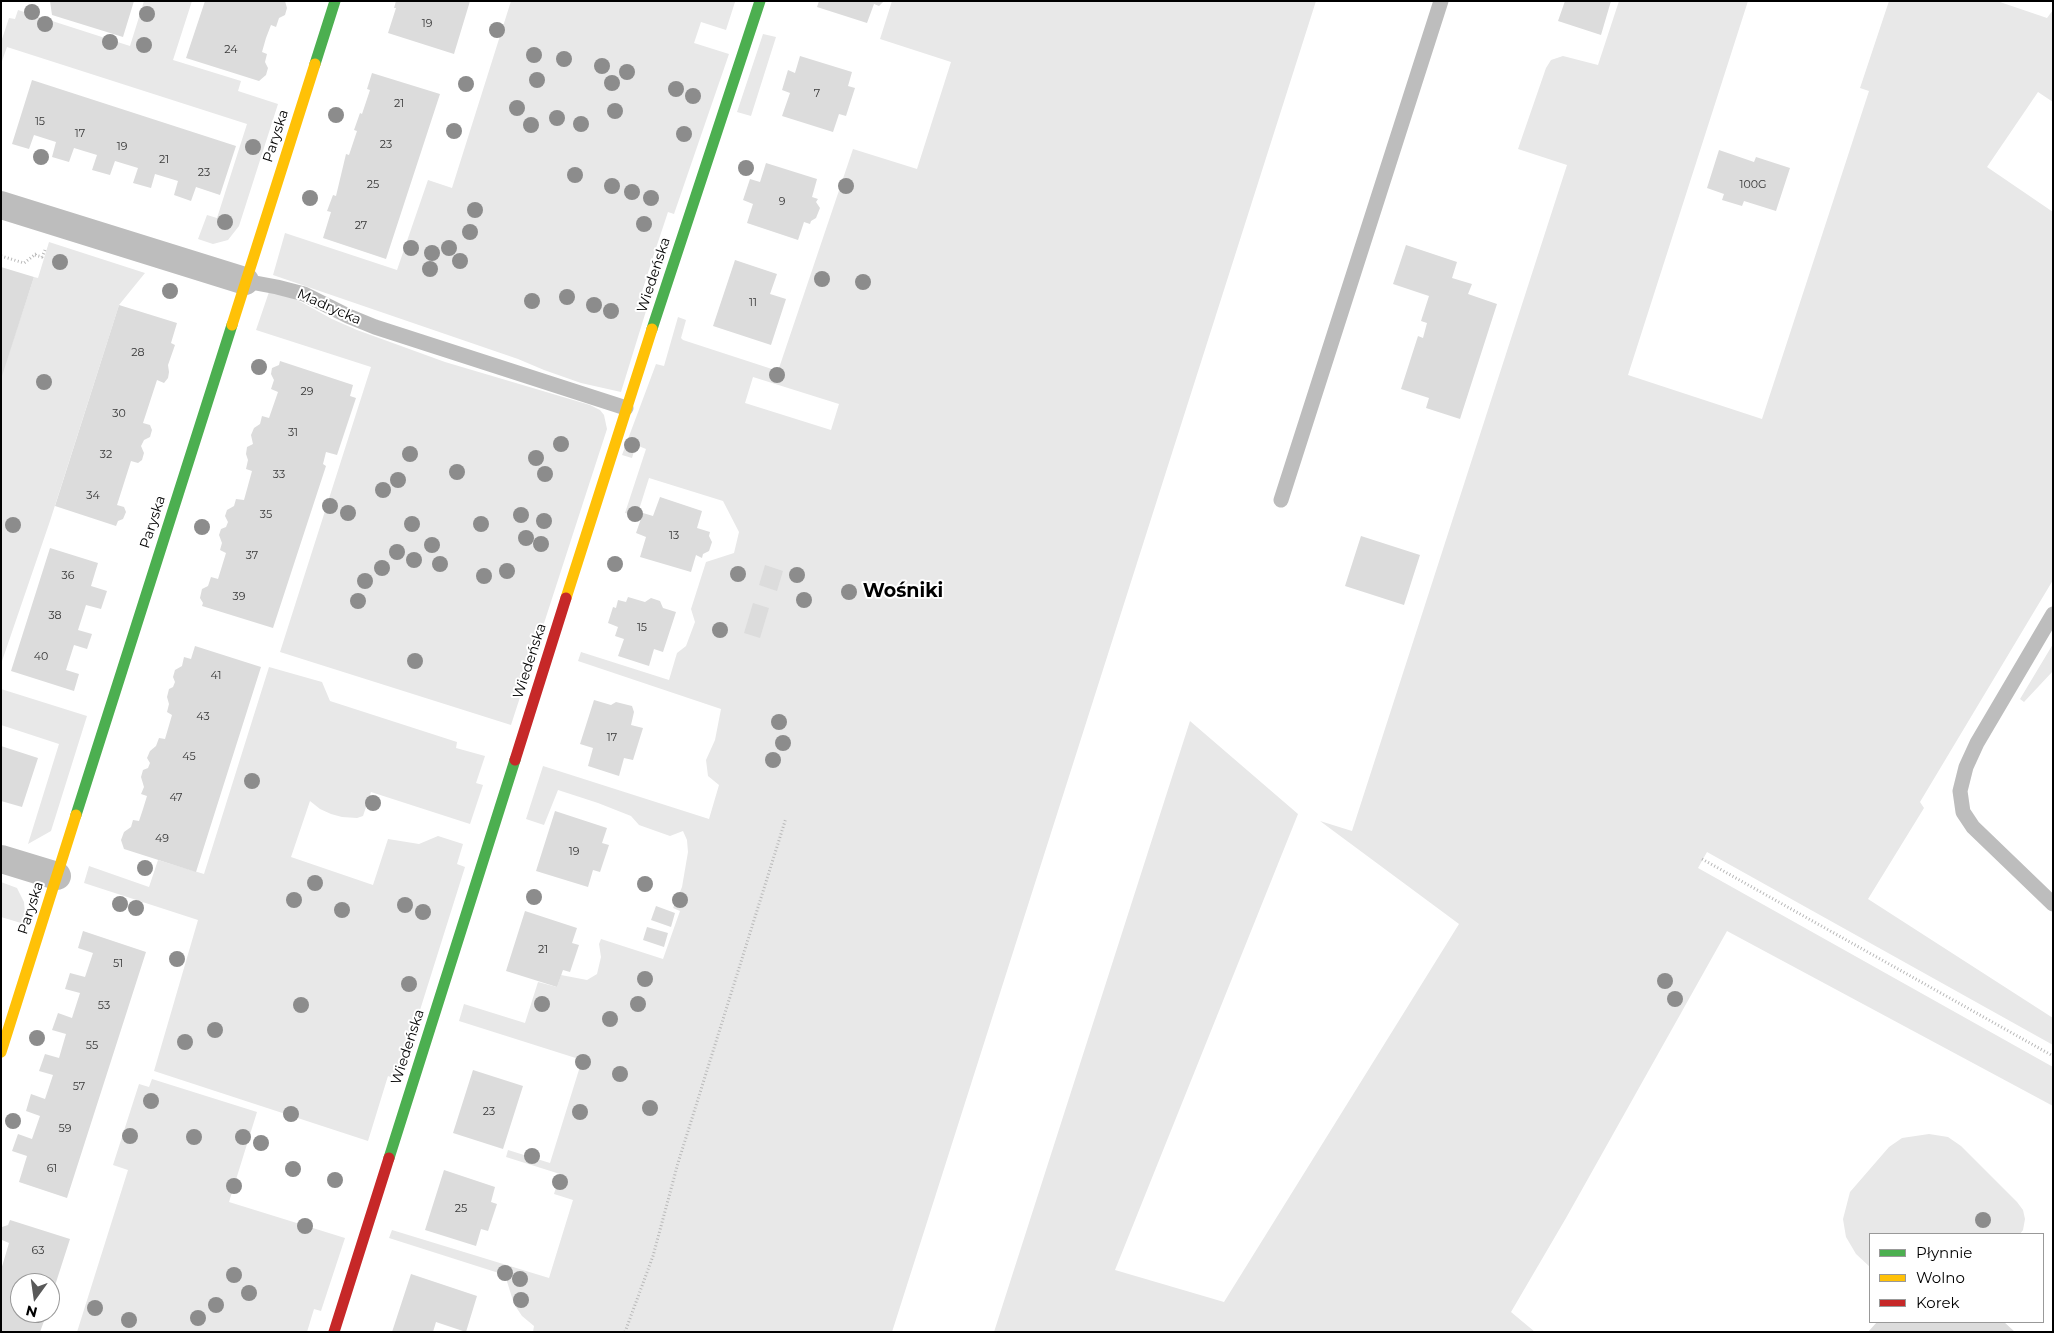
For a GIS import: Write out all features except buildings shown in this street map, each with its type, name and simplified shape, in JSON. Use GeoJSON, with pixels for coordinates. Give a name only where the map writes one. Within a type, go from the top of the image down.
{"type":"FeatureCollection","features":[{"type":"Feature","properties":{"kind":"street","name":"Paryska"},"geometry":{"type":"LineString","coordinates":[[1,1052],[334,1]]}},
{"type":"Feature","properties":{"kind":"street","name":"Wiedeńska"},"geometry":{"type":"LineString","coordinates":[[334,1332],[626,408],[760,1]]}},
{"type":"Feature","properties":{"kind":"street","name":"Madrycka"},"geometry":{"type":"LineString","coordinates":[[1,204],[245,281]]}},
{"type":"Feature","properties":{"kind":"street"},"geometry":{"type":"LineString","coordinates":[[1,858],[57,876]]}},
{"type":"Feature","properties":{"kind":"lane"},"geometry":{"type":"LineString","coordinates":[[1281,500],[1441,1]]}},
{"type":"Feature","properties":{"kind":"lane","name":"Madrycka"},"geometry":{"type":"LineString","coordinates":[[245,281],[277,286],[304,294],[348,316],[375,326],[626,408]]}},
{"type":"Feature","properties":{"kind":"lane"},"geometry":{"type":"LineString","coordinates":[[2053,614],[1989,719],[1966,767],[1960,791],[1963,812],[1973,827],[2053,904]]}},
{"type":"Feature","properties":{"kind":"path"},"geometry":{"type":"LineString","coordinates":[[1,256],[24,263],[36,254],[42,257],[45,248]]}},
{"type":"Feature","properties":{"kind":"path"},"geometry":{"type":"LineString","coordinates":[[625,1332],[653,1256],[678,1163],[786,818]]}},
{"type":"Feature","properties":{"kind":"path"},"geometry":{"type":"LineString","coordinates":[[1702,860],[2053,1056]]}},
{"type":"Feature","properties":{"kind":"shaded area"},"geometry":{"type":"Polygon","coordinates":[[[144,1],[192,1],[173,60],[241,81],[238,91],[278,104],[239,226],[228,240],[213,244],[198,239],[207,215],[217,218],[247,124],[7,47],[1,64],[1,42],[9,18],[15,19],[18,10],[130,46],[144,1]]]}},
{"type":"Feature","properties":{"kind":"shaded area"},"geometry":{"type":"Polygon","coordinates":[[[511,1],[735,2],[726,30],[701,22],[694,43],[729,54],[674,214],[668,212],[654,254],[641,295],[650,298],[621,392],[581,383],[518,359],[273,275],[285,233],[397,270],[428,180],[452,188],[511,1]]]}},
{"type":"Feature","properties":{"kind":"shaded area"},"geometry":{"type":"Polygon","coordinates":[[[892,1],[1316,1],[892,1332],[533,1332],[534,1326],[522,1316],[514,1304],[505,1275],[389,1238],[392,1230],[549,1278],[573,1200],[554,1194],[560,1174],[506,1157],[508,1150],[550,1163],[582,1060],[459,1021],[464,1004],[525,1023],[538,982],[557,987],[561,975],[587,980],[597,974],[601,957],[599,944],[601,939],[663,959],[680,911],[673,908],[682,887],[688,852],[687,840],[683,831],[670,836],[639,825],[631,816],[558,790],[544,825],[526,819],[543,766],[709,819],[719,785],[708,776],[706,760],[715,740],[721,709],[578,661],[581,652],[669,680],[677,653],[686,646],[695,622],[691,609],[706,562],[734,553],[739,532],[723,501],[649,478],[637,516],[625,513],[646,449],[636,445],[632,458],[622,455],[656,364],[664,366],[678,317],[686,320],[681,338],[683,340],[778,371],[853,149],[917,169],[951,62],[880,39],[892,1]],[[753,377],[745,403],[831,430],[839,404],[753,377]]]}},
{"type":"Feature","properties":{"kind":"shaded area"},"geometry":{"type":"Polygon","coordinates":[[[1619,1],[1748,1],[1628,375],[1762,419],[1869,91],[1860,88],[1889,1],[1997,1],[2047,18],[2053,10],[2053,102],[2038,92],[1987,167],[2053,212],[2053,580],[1920,802],[1924,808],[1868,899],[2053,1018],[2053,1045],[1707,852],[1698,868],[2053,1067],[2053,1106],[1727,931],[1511,1312],[1535,1332],[994,1332],[1190,721],[1298,814],[1115,1270],[1224,1302],[1459,924],[1320,821],[1352,831],[1567,165],[1518,149],[1546,68],[1551,60],[1563,56],[1598,65],[1619,1]]]}},
{"type":"Feature","properties":{"kind":"shaded area"},"geometry":{"type":"Polygon","coordinates":[[[763,34],[776,37],[751,116],[737,112],[763,34]]]}},
{"type":"Feature","properties":{"kind":"shaded area"},"geometry":{"type":"Polygon","coordinates":[[[49,242],[145,273],[119,305],[50,521],[1,664],[1,377],[34,277],[38,278],[49,242]]]}},
{"type":"Feature","properties":{"kind":"shaded area"},"geometry":{"type":"Polygon","coordinates":[[[269,292],[281,293],[357,330],[445,362],[590,405],[600,410],[604,415],[607,429],[511,725],[280,652],[371,367],[256,330],[269,292]]]}},
{"type":"Feature","properties":{"kind":"shaded area"},"geometry":{"type":"Polygon","coordinates":[[[2053,644],[2053,671],[2024,702],[2020,699],[2053,644]]]}},
{"type":"Feature","properties":{"kind":"shaded area"},"geometry":{"type":"Polygon","coordinates":[[[269,667],[322,682],[330,701],[457,742],[456,748],[485,756],[476,783],[483,785],[470,824],[371,792],[363,816],[357,818],[331,814],[320,809],[310,801],[291,857],[373,885],[388,839],[419,844],[438,836],[463,844],[457,864],[465,867],[398,1080],[388,1076],[368,1141],[154,1071],[198,920],[84,883],[89,866],[149,887],[158,860],[204,874],[269,667]]]}},
{"type":"Feature","properties":{"kind":"shaded area"},"geometry":{"type":"Polygon","coordinates":[[[1,689],[87,716],[51,831],[28,844],[59,744],[1,725],[1,689]]]}},
{"type":"Feature","properties":{"kind":"shaded area"},"geometry":{"type":"Polygon","coordinates":[[[1,882],[17,888],[24,902],[25,913],[21,923],[1,917],[1,882]]]}},
{"type":"Feature","properties":{"kind":"shaded area"},"geometry":{"type":"Polygon","coordinates":[[[152,1079],[257,1112],[229,1202],[345,1238],[321,1311],[314,1309],[307,1332],[77,1332],[128,1170],[113,1165],[139,1084],[149,1087],[152,1079]]]}},
{"type":"Feature","properties":{"kind":"shaded area"},"geometry":{"type":"Polygon","coordinates":[[[1929,1134],[1948,1137],[1961,1146],[2023,1210],[2025,1219],[2021,1233],[1869,1233],[1869,1266],[1856,1254],[1846,1237],[1843,1219],[1850,1192],[1889,1147],[1902,1138],[1929,1134]]]}},
{"type":"Feature","properties":{"kind":"traffic: fast"},"geometry":{"type":"LineString","coordinates":[[315,64],[335,1]]}},
{"type":"Feature","properties":{"kind":"traffic: fast"},"geometry":{"type":"LineString","coordinates":[[652,329],[760,1]]}},
{"type":"Feature","properties":{"kind":"traffic: fast"},"geometry":{"type":"LineString","coordinates":[[76,815],[232,325]]}},
{"type":"Feature","properties":{"kind":"traffic: fast"},"geometry":{"type":"LineString","coordinates":[[389,1158],[515,760]]}},
{"type":"Feature","properties":{"kind":"traffic: slow"},"geometry":{"type":"LineString","coordinates":[[232,325],[315,64]]}},
{"type":"Feature","properties":{"kind":"traffic: slow"},"geometry":{"type":"LineString","coordinates":[[566,598],[652,329]]}},
{"type":"Feature","properties":{"kind":"traffic: slow"},"geometry":{"type":"LineString","coordinates":[[1,1052],[76,815]]}},
{"type":"Feature","properties":{"kind":"traffic: jam"},"geometry":{"type":"LineString","coordinates":[[515,760],[566,598]]}},
{"type":"Feature","properties":{"kind":"traffic: jam"},"geometry":{"type":"LineString","coordinates":[[334,1332],[389,1158]]}},
{"type":"Feature","properties":{"kind":"district","name":"Wośniki"},"geometry":{"type":"Point","coordinates":[903,591]}}]}
